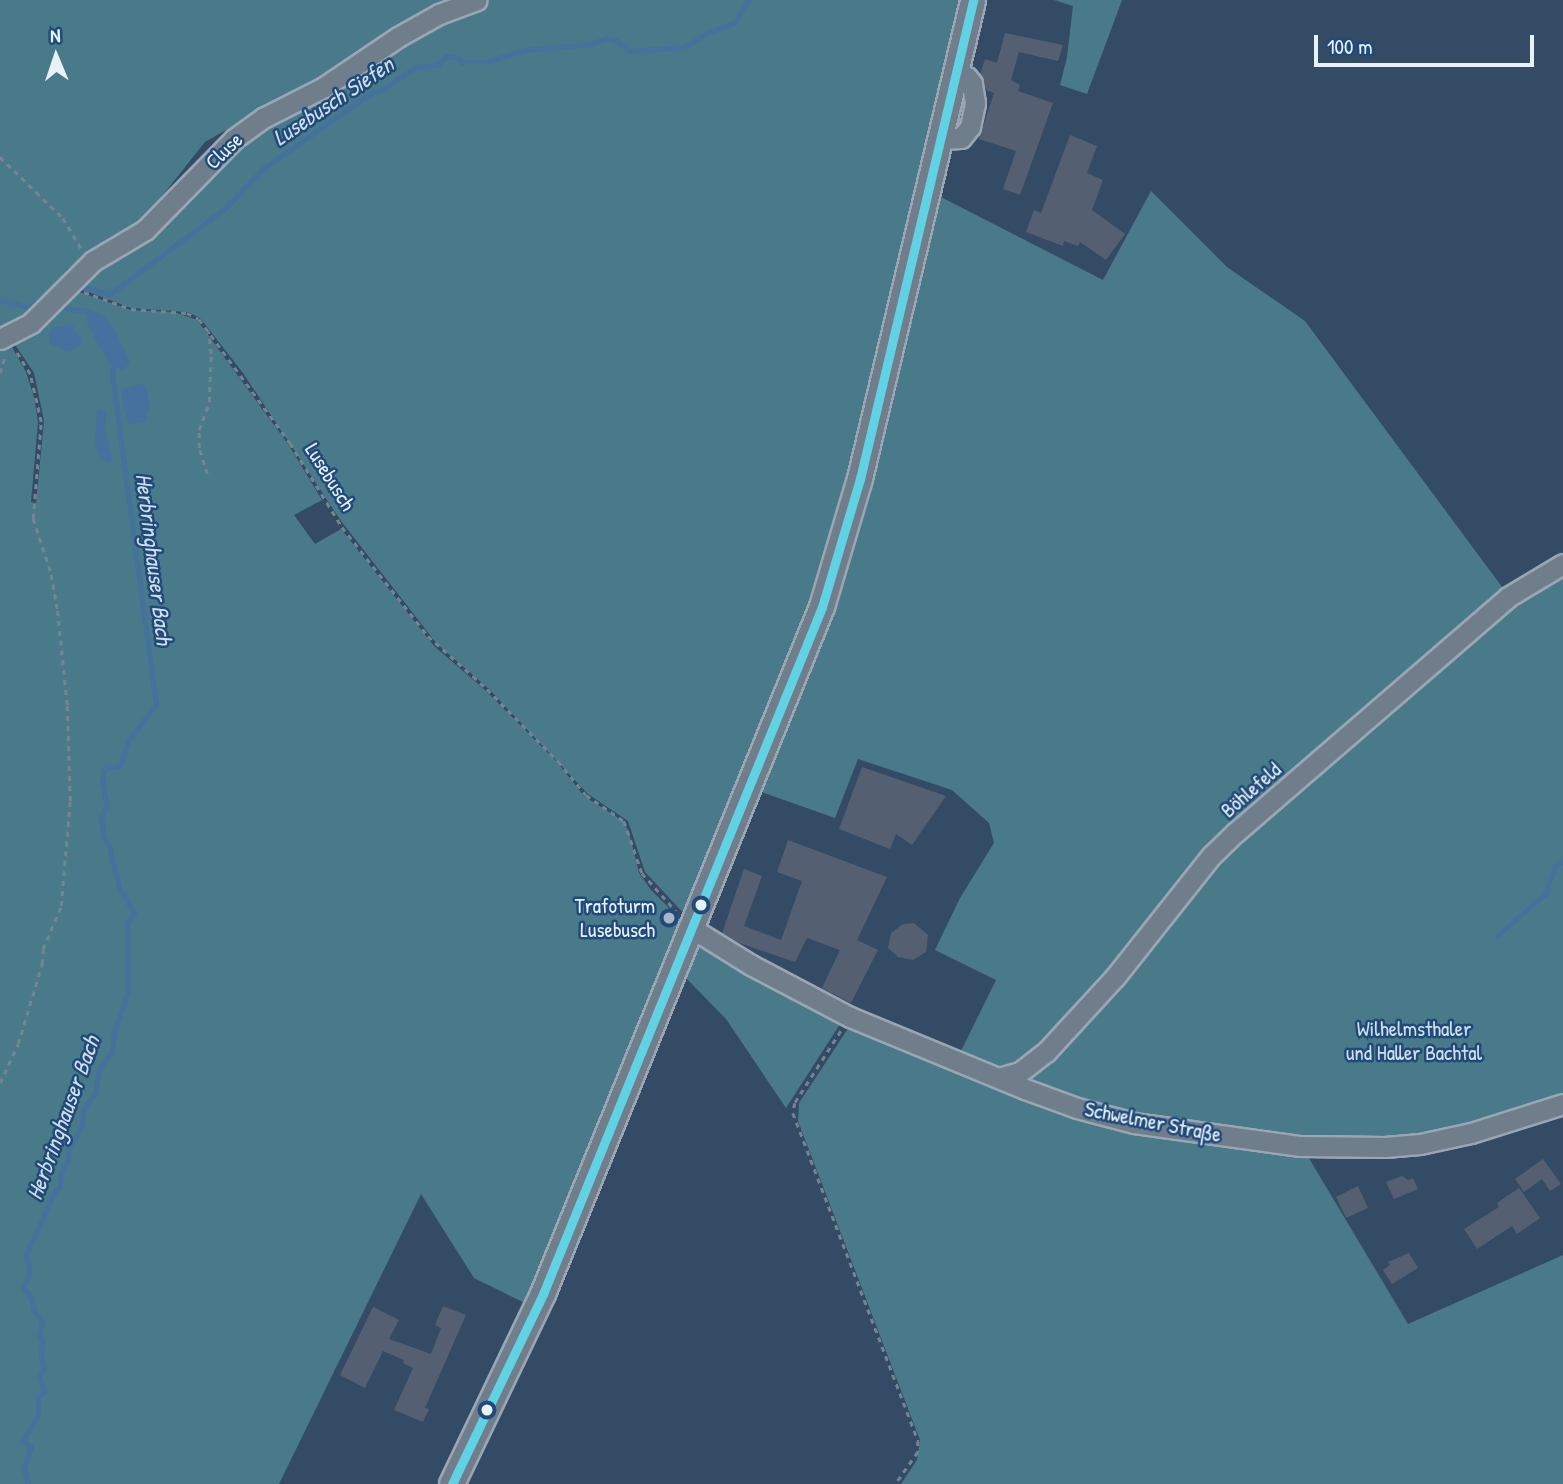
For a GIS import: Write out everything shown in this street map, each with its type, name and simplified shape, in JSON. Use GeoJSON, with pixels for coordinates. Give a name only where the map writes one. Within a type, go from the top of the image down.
{"type":"FeatureCollection","features":[{"type":"Feature","properties":{"kind":"main road"},"geometry":{"type":"LineString","coordinates":[[452,1484],[543,1294],[822,607],[842,548],[973,0]]}},
{"type":"Feature","properties":{"kind":"street","name":"Cluse"},"geometry":{"type":"LineString","coordinates":[[4,339],[31,323],[70,287],[93,261],[145,230],[234,139],[263,118],[324,87],[398,37],[439,15],[477,0]]}},
{"type":"Feature","properties":{"kind":"street","name":"Böhlefeld"},"geometry":{"type":"LineString","coordinates":[[999,1078],[1020,1072],[1046,1052],[1115,978],[1196,873],[1227,840],[1508,597],[1563,564]]}},
{"type":"Feature","properties":{"kind":"street","name":"Schwelmer Straße"},"geometry":{"type":"LineString","coordinates":[[693,929],[751,965],[850,1017],[1077,1108],[1119,1120],[1300,1146],[1375,1147],[1420,1144],[1471,1133],[1563,1104]]}},
{"type":"Feature","properties":{"kind":"path"},"geometry":{"type":"LineString","coordinates":[[0,157],[63,218],[75,243],[93,261]]}},
{"type":"Feature","properties":{"kind":"path","name":"Lusebusch"},"geometry":{"type":"LineString","coordinates":[[70,287],[131,309],[187,313],[208,329],[290,443],[342,527],[428,636],[487,689],[558,761],[586,795],[624,821],[642,873],[693,929]]}},
{"type":"Feature","properties":{"kind":"path"},"geometry":{"type":"LineString","coordinates":[[207,474],[199,448],[199,430],[209,402],[211,354],[208,329]]}},
{"type":"Feature","properties":{"kind":"path"},"geometry":{"type":"LineString","coordinates":[[0,1083],[18,1044],[42,964],[43,949],[61,906],[71,801],[67,705],[57,609],[50,571],[33,519],[41,422],[30,374],[4,339]]}},
{"type":"Feature","properties":{"kind":"path"},"geometry":{"type":"LineString","coordinates":[[850,1017],[795,1102],[793,1113],[918,1441],[918,1452],[896,1484]]}},
{"type":"Feature","properties":{"kind":"green space"},"geometry":{"type":"Polygon","coordinates":[[[0,0],[455,0],[205,142],[135,230],[0,336],[0,0]]]}},
{"type":"Feature","properties":{"kind":"green space"},"geometry":{"type":"Polygon","coordinates":[[[481,0],[967,0],[838,543],[689,919],[645,872],[628,821],[588,794],[488,688],[437,644],[341,521],[243,373],[200,318],[188,312],[131,308],[73,286],[121,248],[207,155],[481,0]]]}},
{"type":"Feature","properties":{"kind":"green space"},"geometry":{"type":"Polygon","coordinates":[[[1054,0],[1122,0],[1087,94],[1060,85],[1067,57],[1073,6],[1054,0]]]}},
{"type":"Feature","properties":{"kind":"green space"},"geometry":{"type":"Polygon","coordinates":[[[1151,191],[1227,267],[1305,321],[1508,595],[1259,807],[1044,1050],[1003,1074],[958,1057],[996,980],[935,950],[960,898],[994,843],[989,823],[952,790],[858,759],[835,818],[756,790],[935,194],[1103,280],[1151,191]]]}},
{"type":"Feature","properties":{"kind":"green space"},"geometry":{"type":"Polygon","coordinates":[[[71,289],[131,310],[174,312],[197,320],[288,444],[322,500],[294,515],[315,544],[341,529],[434,646],[485,690],[557,762],[584,796],[623,821],[629,832],[639,873],[651,890],[686,925],[531,1306],[474,1278],[421,1194],[279,1484],[0,1484],[0,343],[9,342],[26,372],[34,397],[38,422],[31,502],[36,503],[44,421],[34,373],[12,340],[71,289]]]}},
{"type":"Feature","properties":{"kind":"green space","name":"Wilhelmsthaler und Haller Bachtal"},"geometry":{"type":"Polygon","coordinates":[[[1563,567],[1563,1099],[1452,1132],[1314,1143],[1121,1116],[1010,1078],[1197,875],[1394,694],[1563,567]]]}},
{"type":"Feature","properties":{"kind":"green space"},"geometry":{"type":"Polygon","coordinates":[[[695,934],[844,1018],[786,1108],[726,1019],[682,974],[695,934]]]}},
{"type":"Feature","properties":{"kind":"green space"},"geometry":{"type":"Polygon","coordinates":[[[851,1024],[1025,1093],[1304,1150],[1408,1324],[1563,1255],[1563,1484],[901,1484],[917,1460],[920,1440],[798,1121],[799,1103],[851,1024]]]}},
{"type":"Feature","properties":{"kind":"shaded area"},"geometry":{"type":"Polygon","coordinates":[[[90,311],[102,314],[115,330],[130,363],[123,370],[110,364],[88,326],[86,313],[90,311]]]}},
{"type":"Feature","properties":{"kind":"shaded area"},"geometry":{"type":"Polygon","coordinates":[[[72,325],[82,341],[78,348],[67,351],[49,343],[49,332],[54,327],[72,325]]]}},
{"type":"Feature","properties":{"kind":"shaded area"},"geometry":{"type":"Polygon","coordinates":[[[142,384],[146,386],[150,407],[145,421],[128,425],[121,393],[123,389],[142,384]]]}},
{"type":"Feature","properties":{"kind":"shaded area"},"geometry":{"type":"Polygon","coordinates":[[[97,409],[107,412],[104,428],[113,459],[108,463],[101,459],[95,442],[97,409]]]}},
{"type":"Feature","properties":{"kind":"building"},"geometry":{"type":"Polygon","coordinates":[[[1005,33],[1063,45],[1058,61],[1019,52],[1011,80],[1020,85],[1018,91],[1053,103],[1020,195],[1003,189],[1016,151],[979,139],[994,93],[986,90],[980,74],[985,59],[997,63],[1005,33]]]}},
{"type":"Feature","properties":{"kind":"building"},"geometry":{"type":"Polygon","coordinates":[[[1070,135],[1097,146],[1087,173],[1103,180],[1092,210],[1125,234],[1106,260],[1080,242],[1078,246],[1064,241],[1063,246],[1026,232],[1034,210],[1041,213],[1070,135]]]}},
{"type":"Feature","properties":{"kind":"building"},"geometry":{"type":"Polygon","coordinates":[[[862,767],[946,796],[912,845],[896,834],[890,849],[839,829],[862,767]]]}},
{"type":"Feature","properties":{"kind":"building"},"geometry":{"type":"Polygon","coordinates":[[[788,840],[887,877],[857,940],[878,950],[851,1003],[822,988],[840,950],[807,938],[795,962],[739,943],[722,933],[744,869],[762,876],[744,926],[781,940],[802,881],[777,872],[788,840]]]}},
{"type":"Feature","properties":{"kind":"building"},"geometry":{"type":"Polygon","coordinates":[[[914,923],[928,935],[926,952],[913,960],[898,957],[888,948],[891,933],[903,924],[914,923]]]}},
{"type":"Feature","properties":{"kind":"building"},"geometry":{"type":"Polygon","coordinates":[[[1543,1159],[1561,1184],[1550,1191],[1542,1179],[1524,1192],[1515,1179],[1543,1159]]]}},
{"type":"Feature","properties":{"kind":"building"},"geometry":{"type":"Polygon","coordinates":[[[1402,1176],[1408,1180],[1413,1178],[1418,1189],[1394,1199],[1386,1182],[1402,1176]]]}},
{"type":"Feature","properties":{"kind":"building"},"geometry":{"type":"Polygon","coordinates":[[[1358,1186],[1368,1208],[1346,1218],[1336,1197],[1358,1186]]]}},
{"type":"Feature","properties":{"kind":"building"},"geometry":{"type":"Polygon","coordinates":[[[1519,1188],[1540,1218],[1517,1234],[1512,1226],[1477,1249],[1464,1229],[1499,1207],[1497,1203],[1519,1188]]]}},
{"type":"Feature","properties":{"kind":"building"},"geometry":{"type":"Polygon","coordinates":[[[1409,1253],[1418,1268],[1392,1284],[1383,1270],[1390,1265],[1388,1262],[1409,1253]]]}},
{"type":"Feature","properties":{"kind":"building"},"geometry":{"type":"Polygon","coordinates":[[[443,1306],[466,1315],[425,1408],[429,1409],[423,1422],[394,1410],[413,1368],[403,1363],[404,1360],[383,1351],[365,1388],[340,1375],[373,1307],[399,1320],[389,1339],[431,1354],[441,1328],[435,1325],[443,1306]]]}},
{"type":"Feature","properties":{"kind":"waterway","name":"Lusebusch Siefen"},"geometry":{"type":"LineString","coordinates":[[81,287],[110,294],[223,210],[264,168],[371,93],[382,90],[416,67],[438,65],[446,56],[458,58],[462,62],[486,62],[525,50],[590,44],[607,38],[616,40],[630,51],[685,47],[709,32],[734,23],[749,0]]}},
{"type":"Feature","properties":{"kind":"waterway","name":"Lusebusch Siefen"},"geometry":{"type":"LineString","coordinates":[[63,279],[68,269],[73,268]]}},
{"type":"Feature","properties":{"kind":"waterway","name":"Lusebusch Siefen"},"geometry":{"type":"LineString","coordinates":[[28,307],[44,297]]}},
{"type":"Feature","properties":{"kind":"waterway","name":"Herbringhauser Bach"},"geometry":{"type":"LineString","coordinates":[[0,300],[28,307]]}},
{"type":"Feature","properties":{"kind":"waterway","name":"Herbringhauser Bach"},"geometry":{"type":"LineString","coordinates":[[63,308],[87,311],[90,316]]}},
{"type":"Feature","properties":{"kind":"waterway","name":"Herbringhauser Bach"},"geometry":{"type":"LineString","coordinates":[[28,1484],[24,1469],[31,1448],[23,1441],[38,1415],[38,1397],[44,1391],[39,1377],[44,1368],[41,1356],[42,1340],[39,1336],[42,1322],[34,1311],[31,1297],[23,1288],[30,1272],[26,1255],[55,1191],[60,1187],[60,1176],[69,1149],[82,1125],[84,1109],[95,1093],[99,1069],[112,1052],[114,1032],[128,992],[127,923],[134,913],[119,888],[109,847],[103,836],[101,817],[107,804],[102,784],[103,774],[105,768],[120,766],[128,741],[156,704],[112,373],[115,363]]}},
{"type":"Feature","properties":{"kind":"waterway"},"geometry":{"type":"LineString","coordinates":[[1497,936],[1545,894],[1555,867],[1563,861]]}},
{"type":"Feature","properties":{"kind":"transit line"},"geometry":{"type":"LineString","coordinates":[[452,1484],[543,1294],[822,607],[860,479],[973,0]]}},
{"type":"Feature","properties":{"kind":"place","name":"Trafoturm Lusebusch"},"geometry":{"type":"Point","coordinates":[669,918]}}]}
